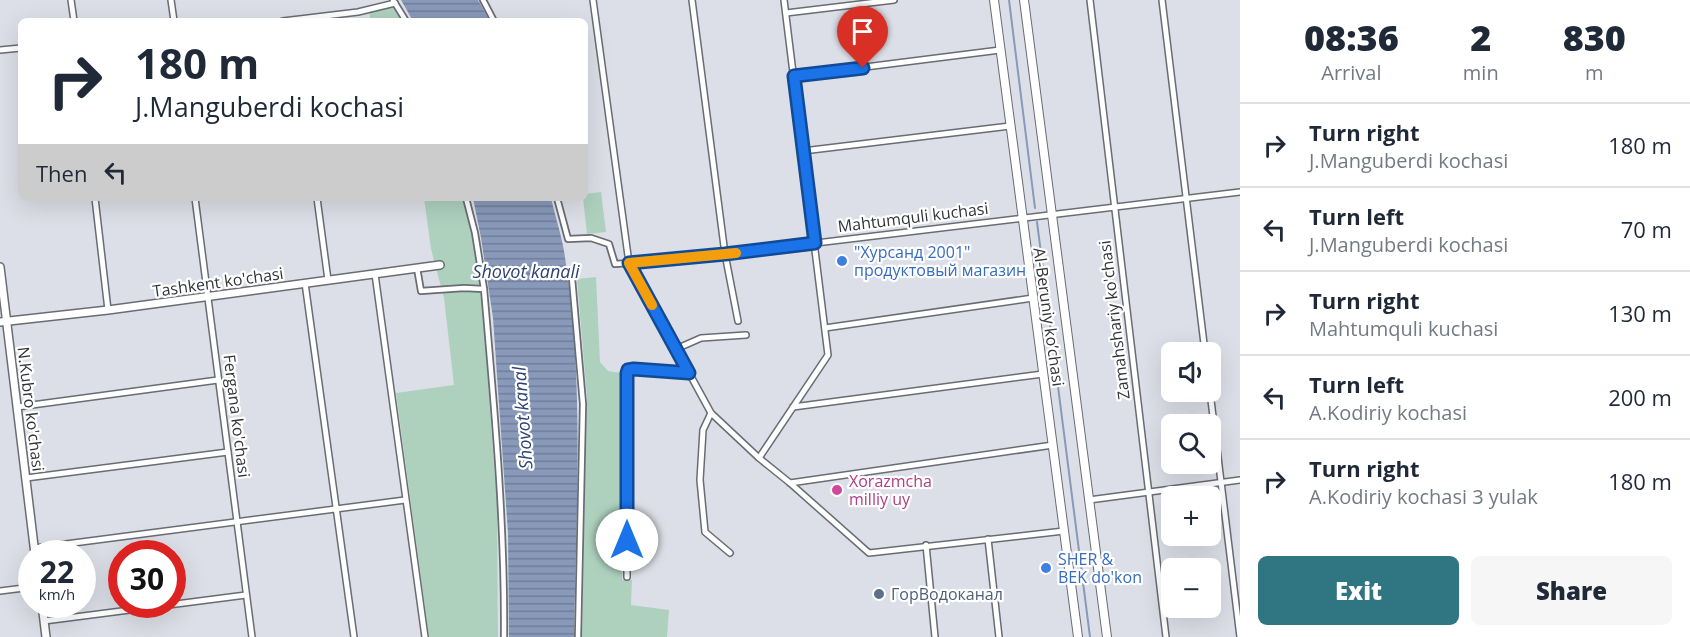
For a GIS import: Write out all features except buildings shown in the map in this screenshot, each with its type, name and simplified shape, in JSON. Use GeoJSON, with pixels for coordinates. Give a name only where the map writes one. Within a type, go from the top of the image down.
{"type":"FeatureCollection","features":[{"type":"Feature","properties":{"kind":"main road","name":"Al-Beruniy ko’chasi"},"geometry":{"type":"LineString","coordinates":[[994,0],[1078,637]]}},
{"type":"Feature","properties":{"kind":"main road","name":"Al-Beruniy ko’chasi"},"geometry":{"type":"LineString","coordinates":[[1024,0],[1107,637]]}},
{"type":"Feature","properties":{"kind":"street"},"geometry":{"type":"LineString","coordinates":[[71,0],[74,18]]}},
{"type":"Feature","properties":{"kind":"street"},"geometry":{"type":"LineString","coordinates":[[171,0],[174,18]]}},
{"type":"Feature","properties":{"kind":"street"},"geometry":{"type":"LineString","coordinates":[[483,0],[493,18]]}},
{"type":"Feature","properties":{"kind":"street"},"geometry":{"type":"LineString","coordinates":[[593,0],[629,263],[711,413],[759,458],[869,553],[1064,531]]}},
{"type":"Feature","properties":{"kind":"street"},"geometry":{"type":"LineString","coordinates":[[692,0],[725,254],[738,321]]}},
{"type":"Feature","properties":{"kind":"street"},"geometry":{"type":"LineString","coordinates":[[759,458],[828,355],[784,0]]}},
{"type":"Feature","properties":{"kind":"street"},"geometry":{"type":"LineString","coordinates":[[786,13],[894,0]]}},
{"type":"Feature","properties":{"kind":"street","name":"Zamahshariy ko'chasi"},"geometry":{"type":"LineString","coordinates":[[1090,0],[1166,637]]}},
{"type":"Feature","properties":{"kind":"street"},"geometry":{"type":"LineString","coordinates":[[1162,0],[1204,342]]}},
{"type":"Feature","properties":{"kind":"street"},"geometry":{"type":"LineString","coordinates":[[312,18],[358,12],[394,1],[404,18]]}},
{"type":"Feature","properties":{"kind":"street"},"geometry":{"type":"LineString","coordinates":[[0,50],[18,48]]}},
{"type":"Feature","properties":{"kind":"street"},"geometry":{"type":"LineString","coordinates":[[794,76],[1000,50]]}},
{"type":"Feature","properties":{"kind":"street"},"geometry":{"type":"LineString","coordinates":[[804,151],[1010,126]]}},
{"type":"Feature","properties":{"kind":"street","name":"Mahtumquli kuchasi"},"geometry":{"type":"LineString","coordinates":[[629,263],[725,254],[1240,192]]}},
{"type":"Feature","properties":{"kind":"street"},"geometry":{"type":"LineString","coordinates":[[95,201],[108,310]]}},
{"type":"Feature","properties":{"kind":"street","name":"Fergana ko'chasi"},"geometry":{"type":"LineString","coordinates":[[195,201],[252,637]]}},
{"type":"Feature","properties":{"kind":"street"},"geometry":{"type":"LineString","coordinates":[[317,201],[328,280]]}},
{"type":"Feature","properties":{"kind":"street"},"geometry":{"type":"LineString","coordinates":[[467,201],[475,233],[484,289],[500,488],[504,637]]}},
{"type":"Feature","properties":{"kind":"street"},"geometry":{"type":"LineString","coordinates":[[558,201],[568,239],[591,238],[609,243],[615,264],[629,263]]}},
{"type":"Feature","properties":{"kind":"street","name":"Tashkent ko'chasi"},"geometry":{"type":"LineString","coordinates":[[3,322],[440,265]]}},
{"type":"Feature","properties":{"kind":"street","name":"N.Kubro ko'chasi"},"geometry":{"type":"LineString","coordinates":[[0,267],[3,322],[17,407],[34,540]]}},
{"type":"Feature","properties":{"kind":"street"},"geometry":{"type":"LineString","coordinates":[[417,268],[421,291],[484,289]]}},
{"type":"Feature","properties":{"kind":"street"},"geometry":{"type":"LineString","coordinates":[[375,274],[425,637]]}},
{"type":"Feature","properties":{"kind":"street"},"geometry":{"type":"LineString","coordinates":[[573,278],[583,404],[578,637]]}},
{"type":"Feature","properties":{"kind":"street"},"geometry":{"type":"LineString","coordinates":[[305,283],[354,637]]}},
{"type":"Feature","properties":{"kind":"street"},"geometry":{"type":"LineString","coordinates":[[825,328],[1033,298]]}},
{"type":"Feature","properties":{"kind":"street"},"geometry":{"type":"LineString","coordinates":[[676,349],[701,338],[746,335]]}},
{"type":"Feature","properties":{"kind":"street"},"geometry":{"type":"LineString","coordinates":[[627,577],[627,373],[628,370],[634,369],[689,373]]}},
{"type":"Feature","properties":{"kind":"street"},"geometry":{"type":"LineString","coordinates":[[793,407],[1043,374]]}},
{"type":"Feature","properties":{"kind":"street"},"geometry":{"type":"LineString","coordinates":[[17,407],[218,380]]}},
{"type":"Feature","properties":{"kind":"street"},"geometry":{"type":"LineString","coordinates":[[1211,402],[1240,637]]}},
{"type":"Feature","properties":{"kind":"street"},"geometry":{"type":"LineString","coordinates":[[711,413],[703,430],[700,480],[705,532],[730,553]]}},
{"type":"Feature","properties":{"kind":"street"},"geometry":{"type":"LineString","coordinates":[[790,483],[1053,445]]}},
{"type":"Feature","properties":{"kind":"street"},"geometry":{"type":"LineString","coordinates":[[26,478],[228,452]]}},
{"type":"Feature","properties":{"kind":"street"},"geometry":{"type":"LineString","coordinates":[[1089,500],[1240,480]]}},
{"type":"Feature","properties":{"kind":"street"},"geometry":{"type":"LineString","coordinates":[[96,542],[405,500]]}},
{"type":"Feature","properties":{"kind":"street"},"geometry":{"type":"LineString","coordinates":[[988,539],[999,637]]}},
{"type":"Feature","properties":{"kind":"street"},"geometry":{"type":"LineString","coordinates":[[926,546],[935,637]]}},
{"type":"Feature","properties":{"kind":"street"},"geometry":{"type":"LineString","coordinates":[[0,591],[18,589]]}},
{"type":"Feature","properties":{"kind":"street"},"geometry":{"type":"LineString","coordinates":[[44,621],[246,595]]}},
{"type":"Feature","properties":{"kind":"street"},"geometry":{"type":"LineString","coordinates":[[44,618],[46,637]]}},
{"type":"Feature","properties":{"kind":"green space"},"geometry":{"type":"Polygon","coordinates":[[[393,6],[400,18],[370,18],[370,13],[393,6]]]}},
{"type":"Feature","properties":{"kind":"green space"},"geometry":{"type":"Polygon","coordinates":[[[601,192],[606,232],[587,234],[583,201],[588,201],[588,194],[601,192]]]}},
{"type":"Feature","properties":{"kind":"green space"},"geometry":{"type":"Polygon","coordinates":[[[424,201],[465,201],[482,299],[497,504],[498,637],[429,637],[396,393],[454,385],[444,298],[431,249],[424,201]]]}},
{"type":"Feature","properties":{"kind":"green space"},"geometry":{"type":"Polygon","coordinates":[[[596,277],[600,362],[608,371],[621,373],[622,580],[632,580],[631,605],[669,610],[667,637],[582,637],[587,397],[577,279],[596,277]]]}},
{"type":"Feature","properties":{"kind":"water"},"geometry":{"type":"Polygon","coordinates":[[[401,0],[478,0],[488,18],[411,18],[401,0]]]}},
{"type":"Feature","properties":{"kind":"water","name":"Shovot kanali"},"geometry":{"type":"Polygon","coordinates":[[[474,201],[552,201],[564,251],[575,347],[578,444],[574,637],[509,637],[508,533],[493,318],[474,201]]]}},
{"type":"Feature","properties":{"kind":"waterway"},"geometry":{"type":"LineString","coordinates":[[1009,0],[1035,208]]}},
{"type":"Feature","properties":{"kind":"waterway"},"geometry":{"type":"LineString","coordinates":[[1037,222],[1090,637]]}},
{"type":"Feature","properties":{"kind":"slow traffic"},"geometry":{"type":"LineString","coordinates":[[652,305],[629,263],[736,253]]}},
{"type":"Feature","properties":{"kind":"place","name":"\"Хурсанд 2001\" продуктовый магазин"},"geometry":{"type":"Point","coordinates":[842,261]}},
{"type":"Feature","properties":{"kind":"place","name":"Xorazmcha milliy uy"},"geometry":{"type":"Point","coordinates":[837,490]}},
{"type":"Feature","properties":{"kind":"place","name":"SHER & BEK do'kon"},"geometry":{"type":"Point","coordinates":[1046,568]}},
{"type":"Feature","properties":{"kind":"place","name":"ГорВодоканал"},"geometry":{"type":"Point","coordinates":[879,594]}},
{"type":"Feature","properties":{"kind":"route"},"geometry":{"type":"LineString","coordinates":[[627,540],[628,370],[689,373],[629,263],[815,243],[794,76],[863,68]]}},
{"type":"Feature","properties":{"kind":"water label","name":"Shovot kanal"},"geometry":{"type":"Point","coordinates":[522,418]}}]}
